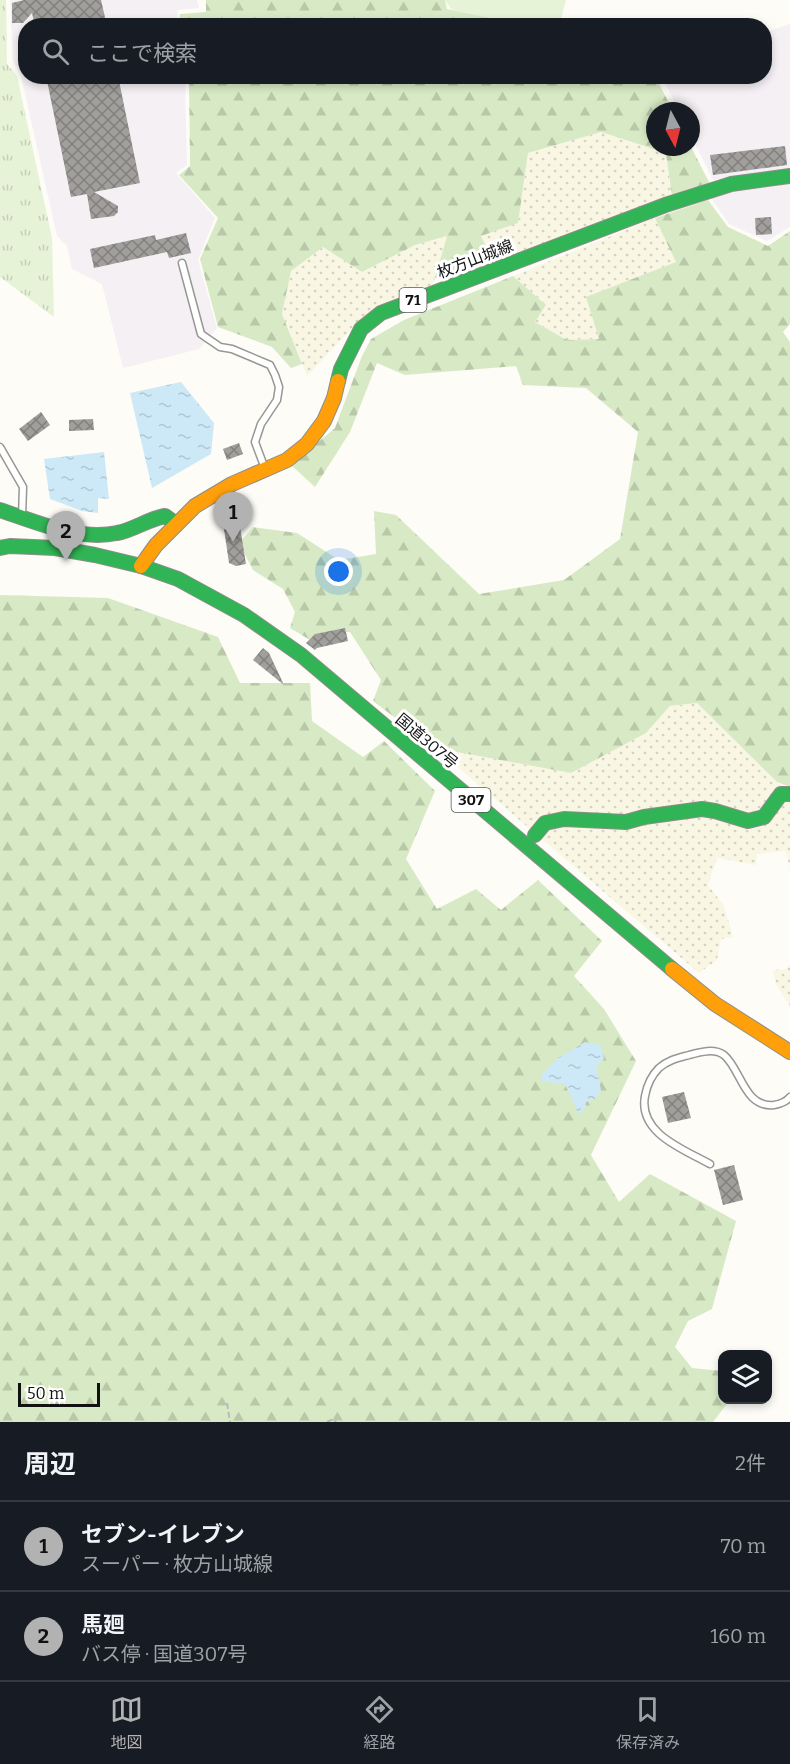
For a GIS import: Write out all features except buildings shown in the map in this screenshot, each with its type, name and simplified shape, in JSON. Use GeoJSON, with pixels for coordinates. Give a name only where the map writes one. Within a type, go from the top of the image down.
{"type":"FeatureCollection","features":[{"type":"Feature","properties":{"kind":"main road","name":"枚方山城線"},"geometry":{"type":"LineString","coordinates":[[141,566],[156,545],[195,506],[232,484],[287,460],[307,444],[324,422],[334,398],[341,369],[352,346],[362,329],[381,313],[668,204],[731,184],[790,176]]}},
{"type":"Feature","properties":{"kind":"main road"},"geometry":{"type":"LineString","coordinates":[[0,510],[84,534],[113,534],[130,531],[153,517],[165,516],[176,524]]}},
{"type":"Feature","properties":{"kind":"main road","name":"国道307号"},"geometry":{"type":"LineString","coordinates":[[0,548],[10,546],[55,548],[141,566],[178,579],[244,615],[301,655],[715,1004],[790,1052]]}},
{"type":"Feature","properties":{"kind":"main road"},"geometry":{"type":"LineString","coordinates":[[535,835],[545,824],[564,819],[626,822],[644,817],[702,809],[747,821],[764,817],[781,794],[790,794]]}},
{"type":"Feature","properties":{"kind":"lane"},"geometry":{"type":"LineString","coordinates":[[183,263],[201,334],[220,347],[232,349],[270,365],[275,375],[279,387],[277,400],[261,424],[255,442],[266,470]]}},
{"type":"Feature","properties":{"kind":"lane"},"geometry":{"type":"LineString","coordinates":[[0,447],[23,487],[22,517]]}},
{"type":"Feature","properties":{"kind":"lane"},"geometry":{"type":"LineString","coordinates":[[710,1164],[658,1134],[648,1122],[644,1107],[647,1086],[661,1066],[671,1060],[712,1051],[724,1055],[750,1094],[760,1103],[778,1104],[787,1101],[790,1097]]}},
{"type":"Feature","properties":{"kind":"path"},"geometry":{"type":"LineString","coordinates":[[227,1404],[230,1422]]}},
{"type":"Feature","properties":{"kind":"path"},"geometry":{"type":"LineString","coordinates":[[327,1422],[333,1419],[336,1422]]}},
{"type":"Feature","properties":{"kind":"shaded area"},"geometry":{"type":"Polygon","coordinates":[[[10,0],[197,0],[199,8],[178,10],[177,18],[18,18],[18,70],[13,61],[10,0]]]}},
{"type":"Feature","properties":{"kind":"shaded area"},"geometry":{"type":"Polygon","coordinates":[[[790,24],[790,169],[713,180],[700,154],[700,102],[674,102],[666,84],[772,84],[772,30],[790,24]]]}},
{"type":"Feature","properties":{"kind":"shaded area"},"geometry":{"type":"Polygon","coordinates":[[[23,84],[185,84],[187,165],[176,173],[215,218],[198,260],[217,328],[199,349],[123,368],[102,284],[72,269],[67,246],[57,236],[23,84]]]}},
{"type":"Feature","properties":{"kind":"shaded area"},"geometry":{"type":"Polygon","coordinates":[[[601,132],[646,147],[646,156],[666,156],[672,197],[493,261],[481,236],[518,222],[528,153],[601,132]]]}},
{"type":"Feature","properties":{"kind":"shaded area"},"geometry":{"type":"Polygon","coordinates":[[[790,184],[790,227],[767,241],[729,224],[709,195],[790,184]]]}},
{"type":"Feature","properties":{"kind":"shaded area"},"geometry":{"type":"Polygon","coordinates":[[[655,218],[676,262],[587,297],[599,339],[567,340],[535,322],[546,305],[513,276],[655,218]]]}},
{"type":"Feature","properties":{"kind":"shaded area"},"geometry":{"type":"Polygon","coordinates":[[[448,236],[433,284],[358,322],[307,376],[282,314],[291,271],[323,246],[362,272],[415,245],[448,236]]]}},
{"type":"Feature","properties":{"kind":"shaded area"},"geometry":{"type":"Polygon","coordinates":[[[698,703],[777,782],[790,790],[790,869],[786,851],[757,854],[756,865],[717,858],[708,885],[724,906],[733,937],[721,939],[717,960],[699,973],[435,748],[571,773],[646,733],[670,706],[698,703]]]}},
{"type":"Feature","properties":{"kind":"shaded area"},"geometry":{"type":"Polygon","coordinates":[[[790,963],[790,1006],[776,985],[773,970],[787,969],[790,963]]]}},
{"type":"Feature","properties":{"kind":"green space"},"geometry":{"type":"Polygon","coordinates":[[[0,0],[6,0],[7,64],[17,76],[52,238],[54,317],[0,277],[0,0]]]}},
{"type":"Feature","properties":{"kind":"green space"},"geometry":{"type":"Polygon","coordinates":[[[206,0],[445,0],[447,9],[489,18],[180,18],[180,14],[206,12],[206,0]]]}},
{"type":"Feature","properties":{"kind":"green space"},"geometry":{"type":"Polygon","coordinates":[[[445,0],[566,0],[561,18],[472,18],[451,9],[445,0]]]}},
{"type":"Feature","properties":{"kind":"green space"},"geometry":{"type":"Polygon","coordinates":[[[189,84],[659,84],[668,102],[646,102],[646,147],[601,132],[528,153],[518,223],[481,236],[493,261],[435,278],[447,236],[415,245],[362,272],[323,247],[291,271],[282,314],[302,364],[291,368],[272,347],[218,327],[200,259],[218,218],[179,175],[190,166],[189,84]]]}},
{"type":"Feature","properties":{"kind":"green space"},"geometry":{"type":"Polygon","coordinates":[[[666,156],[696,156],[710,184],[672,197],[666,156]]]}},
{"type":"Feature","properties":{"kind":"green space"},"geometry":{"type":"Polygon","coordinates":[[[708,200],[728,227],[768,246],[790,231],[790,324],[783,332],[790,342],[790,787],[777,782],[697,703],[670,706],[646,733],[571,773],[435,748],[373,701],[381,680],[350,632],[324,632],[317,644],[290,628],[295,612],[283,589],[253,570],[239,543],[253,527],[297,533],[339,560],[376,554],[374,511],[396,515],[479,594],[564,580],[620,539],[638,432],[586,388],[523,385],[516,366],[405,375],[377,363],[350,432],[315,487],[291,465],[335,428],[362,356],[371,339],[404,320],[513,276],[546,305],[535,322],[567,340],[599,339],[586,297],[676,262],[655,218],[708,200]]]}},
{"type":"Feature","properties":{"kind":"green space"},"geometry":{"type":"Polygon","coordinates":[[[0,595],[108,598],[218,637],[240,683],[310,683],[312,721],[363,757],[384,741],[435,791],[406,859],[437,909],[476,889],[501,910],[538,880],[602,941],[574,976],[604,1009],[636,1061],[591,1155],[619,1202],[650,1174],[736,1221],[712,1309],[688,1321],[675,1347],[692,1368],[718,1371],[718,1404],[727,1404],[713,1422],[0,1422],[0,595]]]}},
{"type":"Feature","properties":{"kind":"water"},"geometry":{"type":"Polygon","coordinates":[[[181,382],[214,423],[211,454],[152,488],[130,393],[181,382]]]}},
{"type":"Feature","properties":{"kind":"water"},"geometry":{"type":"Polygon","coordinates":[[[104,452],[109,499],[98,498],[98,513],[82,511],[50,499],[44,459],[104,452]]]}},
{"type":"Feature","properties":{"kind":"water"},"geometry":{"type":"Polygon","coordinates":[[[585,1042],[601,1045],[604,1059],[596,1066],[601,1090],[595,1099],[586,1102],[585,1108],[579,1114],[564,1084],[541,1081],[541,1075],[558,1058],[585,1042]]]}},
{"type":"Feature","properties":{"kind":"traffic: fast"},"geometry":{"type":"LineString","coordinates":[[338,381],[341,369],[361,329],[381,313],[668,204],[731,184],[790,176]]}},
{"type":"Feature","properties":{"kind":"traffic: fast"},"geometry":{"type":"LineString","coordinates":[[0,510],[57,529],[87,534],[102,535],[123,532],[165,516],[176,524]]}},
{"type":"Feature","properties":{"kind":"traffic: fast"},"geometry":{"type":"LineString","coordinates":[[0,548],[10,546],[55,548],[141,566],[178,579],[244,615],[301,655],[672,969]]}},
{"type":"Feature","properties":{"kind":"traffic: fast"},"geometry":{"type":"LineString","coordinates":[[535,835],[545,823],[564,819],[626,822],[644,817],[702,809],[748,821],[764,817],[781,794],[790,794]]}},
{"type":"Feature","properties":{"kind":"traffic: slow"},"geometry":{"type":"LineString","coordinates":[[141,566],[156,545],[195,506],[232,484],[287,460],[307,444],[324,421],[334,398],[338,381]]}},
{"type":"Feature","properties":{"kind":"traffic: slow"},"geometry":{"type":"LineString","coordinates":[[672,969],[715,1004],[790,1052]]}},
{"type":"Feature","properties":{"kind":"place","name":"セブン-イレブン"},"geometry":{"type":"Point","coordinates":[233,542]}},
{"type":"Feature","properties":{"kind":"place","name":"馬廻"},"geometry":{"type":"Point","coordinates":[66,561]}}]}
